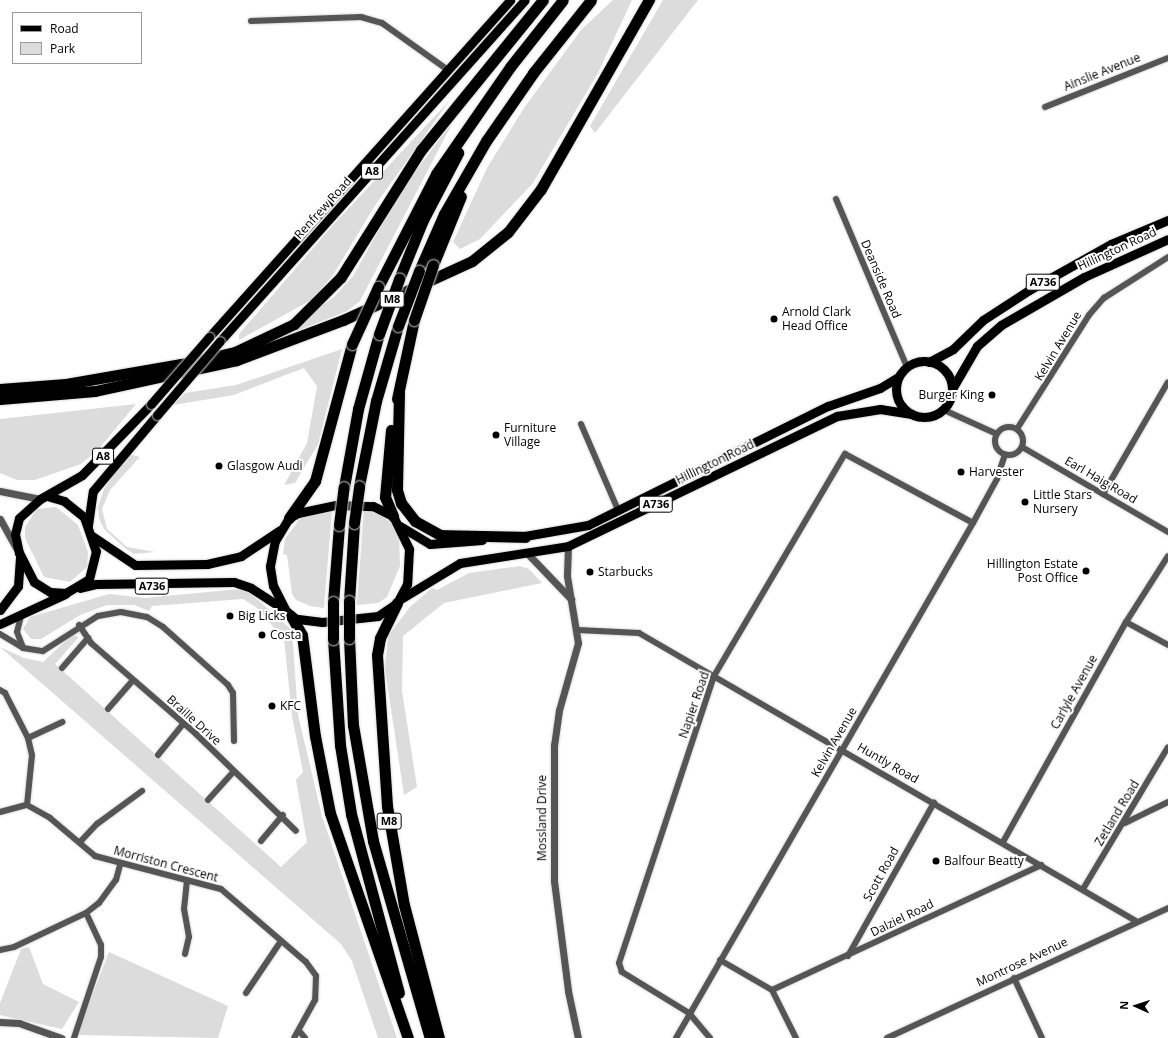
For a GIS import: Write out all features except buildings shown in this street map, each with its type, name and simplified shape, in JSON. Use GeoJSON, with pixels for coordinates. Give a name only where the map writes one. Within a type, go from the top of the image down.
{"type":"FeatureCollection","features":[{"type":"Feature","properties":{"kind":"highway"},"geometry":{"type":"LineString","coordinates":[[0,389],[73,383],[181,364],[235,352],[294,324],[342,277],[421,150],[544,0]]}},
{"type":"Feature","properties":{"kind":"highway","name":"M8"},"geometry":{"type":"LineString","coordinates":[[289,518],[314,480],[352,344],[378,287],[436,174],[490,97],[563,0]]}},
{"type":"Feature","properties":{"kind":"highway","name":"M8"},"geometry":{"type":"LineString","coordinates":[[430,1038],[373,841],[353,725],[349,601],[354,523],[359,486],[376,401],[398,326],[419,271],[444,214],[486,141],[533,73],[591,0]]}},
{"type":"Feature","properties":{"kind":"highway","name":"M8"},"geometry":{"type":"LineString","coordinates":[[0,399],[95,391],[237,360],[316,332],[462,267],[497,242],[528,209],[586,116],[649,0]]}},
{"type":"Feature","properties":{"kind":"highway","name":"M8"},"geometry":{"type":"LineString","coordinates":[[412,1038],[353,821],[340,745],[333,639],[333,602],[338,525],[358,409],[379,334],[398,279],[423,220],[490,97]]}},
{"type":"Feature","properties":{"kind":"highway","name":"M8"},"geometry":{"type":"LineString","coordinates":[[393,516],[386,496],[386,483],[399,393],[414,320],[433,265],[486,141]]}},
{"type":"Feature","properties":{"kind":"highway","name":"M8"},"geometry":{"type":"LineString","coordinates":[[399,393],[397,490],[401,503],[415,521],[440,535],[525,537]]}},
{"type":"Feature","properties":{"kind":"highway","name":"M8"},"geometry":{"type":"LineString","coordinates":[[398,602],[380,638],[377,655],[386,792],[396,870],[439,1038]]}},
{"type":"Feature","properties":{"kind":"highway"},"geometry":{"type":"LineString","coordinates":[[289,614],[302,635],[315,736],[332,820],[408,1038]]}},
{"type":"Feature","properties":{"kind":"main road","name":"Renfrew Road"},"geometry":{"type":"LineString","coordinates":[[43,498],[96,463],[151,404],[510,0]]}},
{"type":"Feature","properties":{"kind":"main road","name":"Renfrew Road"},"geometry":{"type":"LineString","coordinates":[[88,527],[92,491],[220,342],[525,0]]}},
{"type":"Feature","properties":{"kind":"main road","name":"Hillington Road"},"geometry":{"type":"LineString","coordinates":[[929,362],[953,349],[983,320],[1024,293],[1111,244],[1168,220]]}},
{"type":"Feature","properties":{"kind":"main road","name":"Hillington Road"},"geometry":{"type":"LineString","coordinates":[[952,389],[977,346],[1001,325],[1084,277],[1168,239]]}},
{"type":"Feature","properties":{"kind":"main road","name":"A736"},"geometry":{"type":"LineString","coordinates":[[898,376],[907,367],[929,362]]}},
{"type":"Feature","properties":{"kind":"main road"},"geometry":{"type":"LineString","coordinates":[[929,362],[945,370],[952,389]]}},
{"type":"Feature","properties":{"kind":"main road","name":"Hillington Road"},"geometry":{"type":"LineString","coordinates":[[400,526],[417,539],[434,544],[525,537],[570,530],[618,510],[828,406],[880,388],[898,376]]}},
{"type":"Feature","properties":{"kind":"main road"},"geometry":{"type":"LineString","coordinates":[[898,376],[898,400],[912,414]]}},
{"type":"Feature","properties":{"kind":"main road","name":"A736"},"geometry":{"type":"LineString","coordinates":[[912,414],[930,416],[944,410],[952,389]]}},
{"type":"Feature","properties":{"kind":"main road","name":"Hillington Road"},"geometry":{"type":"LineString","coordinates":[[398,602],[460,563],[568,546],[837,416],[880,409],[912,414]]}},
{"type":"Feature","properties":{"kind":"main road"},"geometry":{"type":"LineString","coordinates":[[0,610],[18,586],[20,555],[15,534],[19,518],[43,498],[71,505],[88,527],[96,551],[95,566],[89,579],[77,589],[21,616],[0,624]]}},
{"type":"Feature","properties":{"kind":"main road","name":"A736"},"geometry":{"type":"LineString","coordinates":[[77,589],[96,584],[234,582],[251,588],[289,614],[322,622],[373,618],[398,602],[407,584],[409,561],[407,541],[400,526],[393,516],[373,506],[357,504],[313,507],[289,518],[282,528],[273,547],[270,572],[289,614]]}},
{"type":"Feature","properties":{"kind":"main road","name":"A736"},"geometry":{"type":"LineString","coordinates":[[92,536],[135,565],[207,564],[241,556],[282,528]]}},
{"type":"Feature","properties":{"kind":"main road"},"geometry":{"type":"LineString","coordinates":[[20,555],[40,587],[66,593]]}},
{"type":"Feature","properties":{"kind":"street"},"geometry":{"type":"LineString","coordinates":[[251,21],[361,17],[382,23],[398,32],[448,70]]}},
{"type":"Feature","properties":{"kind":"street","name":"Ainslie Avenue"},"geometry":{"type":"LineString","coordinates":[[1045,107],[1168,58]]}},
{"type":"Feature","properties":{"kind":"street","name":"Deanside Road"},"geometry":{"type":"LineString","coordinates":[[836,200],[907,367]]}},
{"type":"Feature","properties":{"kind":"street","name":"Kelvin Avenue"},"geometry":{"type":"LineString","coordinates":[[1017,429],[1089,315],[1104,298],[1168,257]]}},
{"type":"Feature","properties":{"kind":"street"},"geometry":{"type":"LineString","coordinates":[[1103,494],[1168,382]]}},
{"type":"Feature","properties":{"kind":"street"},"geometry":{"type":"LineString","coordinates":[[944,410],[996,434]]}},
{"type":"Feature","properties":{"kind":"street"},"geometry":{"type":"LineString","coordinates":[[581,424],[618,510]]}},
{"type":"Feature","properties":{"kind":"street"},"geometry":{"type":"LineString","coordinates":[[1004,427],[1017,429],[1023,436],[1022,447],[1014,454],[1005,454],[996,446],[996,434],[1004,427]]}},
{"type":"Feature","properties":{"kind":"street","name":"Earl Haig Road"},"geometry":{"type":"LineString","coordinates":[[1022,447],[1168,532]]}},
{"type":"Feature","properties":{"kind":"street","name":"Napier Road"},"geometry":{"type":"LineString","coordinates":[[710,1038],[689,1013],[622,972],[619,964],[714,676],[845,454],[973,523]]}},
{"type":"Feature","properties":{"kind":"street","name":"Kelvin Avenue"},"geometry":{"type":"LineString","coordinates":[[676,1038],[689,1013],[843,750],[973,523],[997,479],[1005,454]]}},
{"type":"Feature","properties":{"kind":"street"},"geometry":{"type":"LineString","coordinates":[[0,491],[43,498]]}},
{"type":"Feature","properties":{"kind":"street"},"geometry":{"type":"LineString","coordinates":[[0,519],[20,555]]}},
{"type":"Feature","properties":{"kind":"street","name":"Mossland Drive"},"geometry":{"type":"LineString","coordinates":[[568,546],[571,600],[578,630],[576,655],[559,710],[553,793],[554,881],[568,991],[578,1038]]}},
{"type":"Feature","properties":{"kind":"street","name":"Mossland Drive"},"geometry":{"type":"LineString","coordinates":[[527,553],[571,600]]}},
{"type":"Feature","properties":{"kind":"street","name":"Carlyle Avenue"},"geometry":{"type":"LineString","coordinates":[[1004,842],[1126,622],[1168,556]]}},
{"type":"Feature","properties":{"kind":"street"},"geometry":{"type":"LineString","coordinates":[[0,634],[23,648],[47,649],[79,625],[98,616],[121,612],[147,617],[163,627],[228,686],[233,693],[234,741]]}},
{"type":"Feature","properties":{"kind":"street"},"geometry":{"type":"LineString","coordinates":[[21,616],[16,632],[23,648]]}},
{"type":"Feature","properties":{"kind":"street"},"geometry":{"type":"LineString","coordinates":[[1126,622],[1168,645]]}},
{"type":"Feature","properties":{"kind":"street","name":"Braille Drive"},"geometry":{"type":"LineString","coordinates":[[79,625],[88,638],[183,724],[233,772],[283,815],[296,831]]}},
{"type":"Feature","properties":{"kind":"street","name":"Huntly Road"},"geometry":{"type":"LineString","coordinates":[[578,630],[639,633],[1004,842],[1136,921]]}},
{"type":"Feature","properties":{"kind":"street"},"geometry":{"type":"LineString","coordinates":[[62,668],[88,638]]}},
{"type":"Feature","properties":{"kind":"street"},"geometry":{"type":"LineString","coordinates":[[108,709],[133,680]]}},
{"type":"Feature","properties":{"kind":"street"},"geometry":{"type":"LineString","coordinates":[[0,690],[5,693],[28,738],[32,755],[28,805],[0,812]]}},
{"type":"Feature","properties":{"kind":"street"},"geometry":{"type":"LineString","coordinates":[[28,738],[62,722]]}},
{"type":"Feature","properties":{"kind":"street"},"geometry":{"type":"LineString","coordinates":[[158,755],[183,724]]}},
{"type":"Feature","properties":{"kind":"street","name":"Zetland Road"},"geometry":{"type":"LineString","coordinates":[[1083,889],[1125,823],[1168,747]]}},
{"type":"Feature","properties":{"kind":"street"},"geometry":{"type":"LineString","coordinates":[[208,800],[233,772]]}},
{"type":"Feature","properties":{"kind":"street"},"geometry":{"type":"LineString","coordinates":[[80,842],[97,824],[142,791]]}},
{"type":"Feature","properties":{"kind":"street"},"geometry":{"type":"LineString","coordinates":[[1125,823],[1168,802]]}},
{"type":"Feature","properties":{"kind":"street","name":"Scott Road"},"geometry":{"type":"LineString","coordinates":[[848,956],[934,803]]}},
{"type":"Feature","properties":{"kind":"street","name":"Morriston Crescent"},"geometry":{"type":"LineString","coordinates":[[28,805],[50,818],[95,856],[120,865],[221,889],[306,962],[316,976],[314,1000],[300,1032],[294,1038]]}},
{"type":"Feature","properties":{"kind":"street"},"geometry":{"type":"LineString","coordinates":[[261,841],[283,815]]}},
{"type":"Feature","properties":{"kind":"street"},"geometry":{"type":"LineString","coordinates":[[0,950],[14,947],[86,913],[99,903],[116,880],[120,865]]}},
{"type":"Feature","properties":{"kind":"street","name":"Dalziel Road"},"geometry":{"type":"LineString","coordinates":[[772,990],[1041,865]]}},
{"type":"Feature","properties":{"kind":"street"},"geometry":{"type":"LineString","coordinates":[[185,954],[189,937],[184,909],[187,880]]}},
{"type":"Feature","properties":{"kind":"street","name":"Montrose Avenue"},"geometry":{"type":"LineString","coordinates":[[886,1038],[1136,921],[1168,908]]}},
{"type":"Feature","properties":{"kind":"street"},"geometry":{"type":"LineString","coordinates":[[74,1038],[100,957],[101,945],[86,913]]}},
{"type":"Feature","properties":{"kind":"street"},"geometry":{"type":"LineString","coordinates":[[246,993],[281,941]]}},
{"type":"Feature","properties":{"kind":"street"},"geometry":{"type":"LineString","coordinates":[[720,960],[772,990],[796,1038]]}},
{"type":"Feature","properties":{"kind":"street"},"geometry":{"type":"LineString","coordinates":[[1014,978],[1042,1038]]}},
{"type":"Feature","properties":{"kind":"street"},"geometry":{"type":"LineString","coordinates":[[0,1022],[19,1024],[61,1038]]}},
{"type":"Feature","properties":{"kind":"street"},"geometry":{"type":"LineString","coordinates":[[300,1032],[305,1038]]}},
{"type":"Feature","properties":{"kind":"green space"},"geometry":{"type":"Polygon","coordinates":[[[613,0],[632,0],[598,73],[533,183],[480,239],[460,249],[453,242],[487,168],[524,108],[581,30],[613,0]]]}},
{"type":"Feature","properties":{"kind":"green space"},"geometry":{"type":"Polygon","coordinates":[[[663,0],[698,0],[595,133],[590,126],[663,0]]]}},
{"type":"Feature","properties":{"kind":"green space"},"geometry":{"type":"Polygon","coordinates":[[[450,100],[376,204],[333,275],[311,300],[239,340],[239,334],[335,223],[450,100]]]}},
{"type":"Feature","properties":{"kind":"green space"},"geometry":{"type":"Polygon","coordinates":[[[454,120],[360,301],[347,311],[274,340],[334,297],[353,276],[401,191],[454,120]]]}},
{"type":"Feature","properties":{"kind":"green space"},"geometry":{"type":"Polygon","coordinates":[[[342,349],[318,444],[295,483],[284,485],[307,443],[317,386],[304,368],[234,395],[173,405],[185,393],[236,385],[342,349]]]}},
{"type":"Feature","properties":{"kind":"green space"},"geometry":{"type":"Polygon","coordinates":[[[136,404],[98,450],[81,464],[35,480],[17,480],[0,473],[0,419],[136,404]]]}},
{"type":"Feature","properties":{"kind":"green space"},"geometry":{"type":"Polygon","coordinates":[[[128,454],[140,457],[110,490],[102,509],[107,529],[127,547],[155,552],[134,554],[127,550],[104,529],[99,518],[98,507],[104,489],[128,454]]]}},
{"type":"Feature","properties":{"kind":"green space"},"geometry":{"type":"Polygon","coordinates":[[[56,507],[78,525],[88,552],[87,567],[70,582],[44,577],[25,538],[25,527],[37,509],[56,507]]]}},
{"type":"Feature","properties":{"kind":"green space"},"geometry":{"type":"Polygon","coordinates":[[[364,508],[377,511],[394,526],[399,536],[400,566],[387,597],[378,603],[357,605],[364,508]]]}},
{"type":"Feature","properties":{"kind":"green space"},"geometry":{"type":"Polygon","coordinates":[[[332,510],[324,608],[310,606],[296,600],[292,594],[287,555],[283,554],[285,539],[302,516],[332,510]]]}},
{"type":"Feature","properties":{"kind":"green space"},"geometry":{"type":"Polygon","coordinates":[[[520,566],[529,569],[542,583],[444,603],[403,636],[402,691],[417,787],[404,795],[385,669],[388,636],[410,607],[432,588],[437,590],[469,573],[520,566]]]}},
{"type":"Feature","properties":{"kind":"green space"},"geometry":{"type":"Polygon","coordinates":[[[239,589],[250,593],[292,630],[298,715],[322,816],[397,1038],[378,1038],[352,961],[341,944],[0,647],[24,658],[43,662],[72,635],[79,637],[55,664],[281,867],[307,842],[296,780],[303,772],[292,716],[284,639],[257,608],[243,599],[152,606],[149,611],[134,605],[107,605],[80,615],[41,639],[31,639],[23,629],[30,617],[109,594],[145,598],[239,589]]]}},
{"type":"Feature","properties":{"kind":"green space"},"geometry":{"type":"Polygon","coordinates":[[[29,947],[43,984],[79,1002],[62,1029],[0,1015],[0,1003],[21,949],[29,947]]]}},
{"type":"Feature","properties":{"kind":"green space"},"geometry":{"type":"Polygon","coordinates":[[[109,952],[228,1006],[218,1038],[77,1035],[109,952]]]}},
{"type":"Feature","properties":{"kind":"place","name":"Arnold Clark Head Office"},"geometry":{"type":"Point","coordinates":[774,319]}},
{"type":"Feature","properties":{"kind":"place","name":"Burger King"},"geometry":{"type":"Point","coordinates":[992,395]}},
{"type":"Feature","properties":{"kind":"place","name":"Furniture Village"},"geometry":{"type":"Point","coordinates":[496,435]}},
{"type":"Feature","properties":{"kind":"place","name":"Glasgow Audi"},"geometry":{"type":"Point","coordinates":[219,466]}},
{"type":"Feature","properties":{"kind":"place","name":"Harvester"},"geometry":{"type":"Point","coordinates":[961,472]}},
{"type":"Feature","properties":{"kind":"place","name":"Little Stars Nursery"},"geometry":{"type":"Point","coordinates":[1025,502]}},
{"type":"Feature","properties":{"kind":"place","name":"Hillington Estate Post Office"},"geometry":{"type":"Point","coordinates":[1086,571]}},
{"type":"Feature","properties":{"kind":"place","name":"Starbucks"},"geometry":{"type":"Point","coordinates":[590,572]}},
{"type":"Feature","properties":{"kind":"place","name":"Big Licks"},"geometry":{"type":"Point","coordinates":[230,616]}},
{"type":"Feature","properties":{"kind":"place","name":"Costa"},"geometry":{"type":"Point","coordinates":[262,635]}},
{"type":"Feature","properties":{"kind":"place","name":"KFC"},"geometry":{"type":"Point","coordinates":[272,706]}},
{"type":"Feature","properties":{"kind":"place","name":"Balfour Beatty"},"geometry":{"type":"Point","coordinates":[936,861]}}]}
